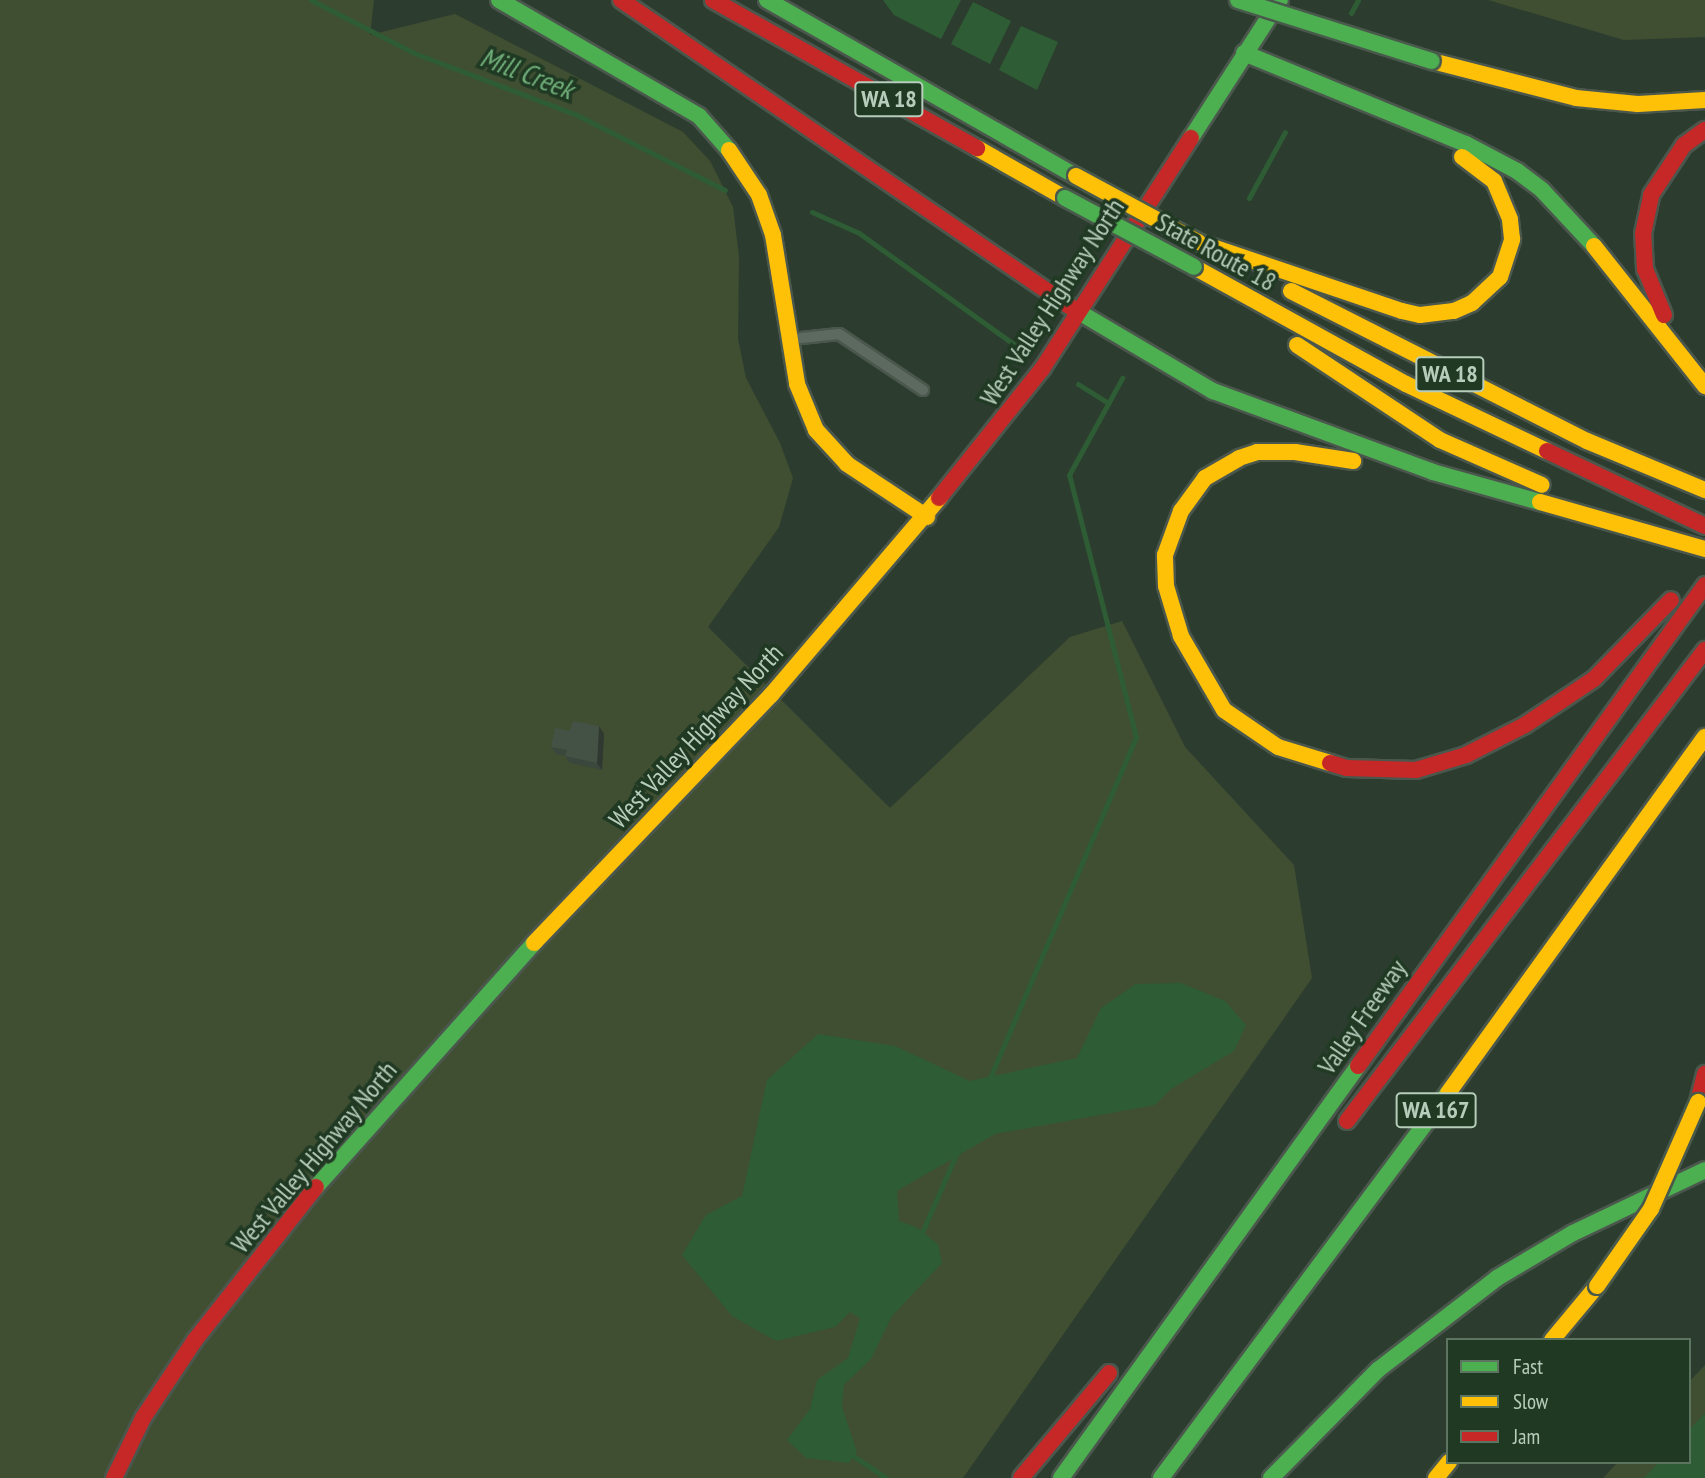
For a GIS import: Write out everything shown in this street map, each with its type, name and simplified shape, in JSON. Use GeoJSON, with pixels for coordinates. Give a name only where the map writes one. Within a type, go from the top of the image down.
{"type":"FeatureCollection","features":[{"type":"Feature","properties":{"kind":"main road"},"geometry":{"type":"LineString","coordinates":[[499,0],[699,116],[737,158],[759,195],[773,235],[797,384],[816,430],[847,464],[927,517]]}},
{"type":"Feature","properties":{"kind":"main road"},"geometry":{"type":"LineString","coordinates":[[621,0],[1079,312],[1213,391],[1433,472],[1705,549]]}},
{"type":"Feature","properties":{"kind":"main road","name":"State Route 18"},"geometry":{"type":"LineString","coordinates":[[713,0],[1065,198],[1406,384],[1705,526]]}},
{"type":"Feature","properties":{"kind":"main road","name":"State Route 18"},"geometry":{"type":"LineString","coordinates":[[766,0],[1076,176],[1410,355],[1587,441],[1705,490]]}},
{"type":"Feature","properties":{"kind":"main road"},"geometry":{"type":"LineString","coordinates":[[1238,0],[1432,61],[1576,98],[1638,104],[1705,100]]}},
{"type":"Feature","properties":{"kind":"main road","name":"West Valley Highway North"},"geometry":{"type":"LineString","coordinates":[[114,1478],[143,1418],[195,1340],[317,1185],[521,956],[771,695],[927,517],[1009,414],[1079,312],[1280,0]]}},
{"type":"Feature","properties":{"kind":"main road"},"geometry":{"type":"LineString","coordinates":[[1244,54],[1492,155],[1542,190],[1607,259],[1704,386]]}},
{"type":"Feature","properties":{"kind":"main road"},"geometry":{"type":"LineString","coordinates":[[1201,243],[1420,315],[1454,311],[1486,293],[1500,277],[1512,239],[1510,219],[1493,181],[1466,158],[1367,106]]}},
{"type":"Feature","properties":{"kind":"main road"},"geometry":{"type":"LineString","coordinates":[[1704,386],[1651,294],[1643,234],[1651,195],[1665,169],[1684,145],[1705,130]]}},
{"type":"Feature","properties":{"kind":"main road"},"geometry":{"type":"LineString","coordinates":[[1230,288],[1323,365],[1440,440],[1645,530]]}},
{"type":"Feature","properties":{"kind":"main road"},"geometry":{"type":"LineString","coordinates":[[1433,472],[1295,452],[1257,452],[1205,478],[1171,532],[1165,555],[1166,586],[1181,636],[1224,710],[1278,747],[1307,757],[1346,768],[1416,770],[1495,742],[1594,679],[1705,565]]}},
{"type":"Feature","properties":{"kind":"main road","name":"Valley Freeway"},"geometry":{"type":"LineString","coordinates":[[1060,1478],[1352,1075],[1461,917],[1705,585]]}},
{"type":"Feature","properties":{"kind":"main road"},"geometry":{"type":"LineString","coordinates":[[1338,1134],[1705,650]]}},
{"type":"Feature","properties":{"kind":"main road","name":"WA 167"},"geometry":{"type":"LineString","coordinates":[[1161,1478],[1410,1147],[1705,737]]}},
{"type":"Feature","properties":{"kind":"main road"},"geometry":{"type":"LineString","coordinates":[[1554,1338],[1597,1286],[1651,1209],[1698,1102],[1705,1074]]}},
{"type":"Feature","properties":{"kind":"main road"},"geometry":{"type":"LineString","coordinates":[[1153,1320],[1352,1075]]}},
{"type":"Feature","properties":{"kind":"main road"},"geometry":{"type":"LineString","coordinates":[[1271,1478],[1379,1369],[1487,1286],[1573,1233],[1705,1170]]}},
{"type":"Feature","properties":{"kind":"main road"},"geometry":{"type":"LineString","coordinates":[[1078,1478],[1204,1310]]}},
{"type":"Feature","properties":{"kind":"main road"},"geometry":{"type":"LineString","coordinates":[[1021,1478],[1118,1362]]}},
{"type":"Feature","properties":{"kind":"main road"},"geometry":{"type":"LineString","coordinates":[[1436,1478],[1447,1464]]}},
{"type":"Feature","properties":{"kind":"lane"},"geometry":{"type":"LineString","coordinates":[[791,340],[839,334],[923,390]]}},
{"type":"Feature","properties":{"kind":"shaded area"},"geometry":{"type":"Polygon","coordinates":[[[0,0],[374,0],[370,35],[455,14],[683,132],[710,161],[733,207],[739,257],[738,339],[746,378],[780,443],[793,478],[779,527],[708,627],[890,808],[1070,637],[1122,621],[1185,747],[1294,865],[1312,978],[963,1478],[0,1478],[0,0]]]}},
{"type":"Feature","properties":{"kind":"shaded area"},"geometry":{"type":"Polygon","coordinates":[[[883,0],[961,0],[941,39],[894,15],[883,0]]]}},
{"type":"Feature","properties":{"kind":"shaded area"},"geometry":{"type":"Polygon","coordinates":[[[1488,0],[1705,0],[1705,37],[1624,40],[1488,0]]]}},
{"type":"Feature","properties":{"kind":"shaded area"},"geometry":{"type":"Polygon","coordinates":[[[973,2],[1011,21],[990,64],[951,44],[973,2]]]}},
{"type":"Feature","properties":{"kind":"shaded area"},"geometry":{"type":"Polygon","coordinates":[[[1021,26],[1058,42],[1037,90],[999,70],[1021,26]]]}},
{"type":"Feature","properties":{"kind":"shaded area"},"geometry":{"type":"Polygon","coordinates":[[[1181,983],[1225,1001],[1246,1025],[1234,1051],[1171,1089],[1155,1105],[995,1134],[897,1191],[899,1221],[916,1227],[938,1244],[942,1263],[892,1316],[871,1359],[844,1385],[842,1407],[857,1452],[849,1463],[806,1458],[787,1440],[810,1409],[817,1380],[848,1358],[860,1318],[850,1312],[835,1327],[776,1341],[732,1316],[682,1255],[706,1215],[742,1196],[767,1080],[818,1034],[895,1046],[970,1081],[1077,1058],[1101,1008],[1136,984],[1181,983]]]}},
{"type":"Feature","properties":{"kind":"shaded area"},"geometry":{"type":"Polygon","coordinates":[[[1705,1365],[1705,1478],[1603,1478],[1616,1464],[1691,1464],[1691,1380],[1705,1365]]]}},
{"type":"Feature","properties":{"kind":"shaded area"},"geometry":{"type":"Polygon","coordinates":[[[1705,1413],[1705,1478],[1644,1478],[1657,1464],[1691,1464],[1691,1428],[1705,1413]]]}},
{"type":"Feature","properties":{"kind":"building"},"geometry":{"type":"Polygon","coordinates":[[[573,721],[599,726],[597,763],[565,756],[567,750],[551,747],[555,728],[570,731],[573,721]]]}},
{"type":"Feature","properties":{"kind":"waterway","name":"Mill Creek"},"geometry":{"type":"LineString","coordinates":[[311,0],[414,53],[575,114],[725,190]]}},
{"type":"Feature","properties":{"kind":"waterway","name":"Mill Creek"},"geometry":{"type":"LineString","coordinates":[[1351,13],[1358,0]]}},
{"type":"Feature","properties":{"kind":"waterway"},"geometry":{"type":"LineString","coordinates":[[1249,198],[1285,132]]}},
{"type":"Feature","properties":{"kind":"waterway","name":"Mill Creek"},"geometry":{"type":"LineString","coordinates":[[812,212],[859,233],[1016,346]]}},
{"type":"Feature","properties":{"kind":"waterway"},"geometry":{"type":"LineString","coordinates":[[989,1080],[1136,737],[1069,475],[1122,378]]}},
{"type":"Feature","properties":{"kind":"waterway","name":"Mill Creek"},"geometry":{"type":"LineString","coordinates":[[1078,384],[1108,403]]}},
{"type":"Feature","properties":{"kind":"waterway"},"geometry":{"type":"LineString","coordinates":[[920,1237],[958,1150]]}},
{"type":"Feature","properties":{"kind":"waterway"},"geometry":{"type":"LineString","coordinates":[[849,1453],[886,1478]]}},
{"type":"Feature","properties":{"kind":"traffic: fast"},"geometry":{"type":"LineString","coordinates":[[499,0],[699,116],[729,150]]}},
{"type":"Feature","properties":{"kind":"traffic: fast"},"geometry":{"type":"LineString","coordinates":[[767,0],[1076,176]]}},
{"type":"Feature","properties":{"kind":"traffic: fast"},"geometry":{"type":"LineString","coordinates":[[1238,0],[1432,61]]}},
{"type":"Feature","properties":{"kind":"traffic: fast"},"geometry":{"type":"LineString","coordinates":[[1191,138],[1280,0]]}},
{"type":"Feature","properties":{"kind":"traffic: fast"},"geometry":{"type":"LineString","coordinates":[[1244,53],[1466,144],[1517,171],[1542,190],[1594,246]]}},
{"type":"Feature","properties":{"kind":"traffic: fast"},"geometry":{"type":"LineString","coordinates":[[1065,198],[1194,267]]}},
{"type":"Feature","properties":{"kind":"traffic: fast"},"geometry":{"type":"LineString","coordinates":[[1072,308],[1213,391],[1433,472],[1540,502]]}},
{"type":"Feature","properties":{"kind":"traffic: fast"},"geometry":{"type":"LineString","coordinates":[[316,1187],[534,943]]}},
{"type":"Feature","properties":{"kind":"traffic: fast"},"geometry":{"type":"LineString","coordinates":[[1061,1478],[1358,1066]]}},
{"type":"Feature","properties":{"kind":"traffic: fast"},"geometry":{"type":"LineString","coordinates":[[1161,1478],[1448,1093]]}},
{"type":"Feature","properties":{"kind":"traffic: fast"},"geometry":{"type":"LineString","coordinates":[[1271,1478],[1379,1369],[1497,1278],[1573,1233],[1705,1170]]}},
{"type":"Feature","properties":{"kind":"traffic: slow"},"geometry":{"type":"LineString","coordinates":[[1432,61],[1576,98],[1638,104],[1705,100]]}},
{"type":"Feature","properties":{"kind":"traffic: slow"},"geometry":{"type":"LineString","coordinates":[[977,148],[1065,198]]}},
{"type":"Feature","properties":{"kind":"traffic: slow"},"geometry":{"type":"LineString","coordinates":[[729,150],[759,195],[773,235],[797,384],[816,430],[847,464],[927,517]]}},
{"type":"Feature","properties":{"kind":"traffic: slow"},"geometry":{"type":"LineString","coordinates":[[1201,243],[1402,311],[1420,315],[1454,311],[1472,303],[1500,277],[1512,239],[1510,219],[1494,181],[1462,157]]}},
{"type":"Feature","properties":{"kind":"traffic: slow"},"geometry":{"type":"LineString","coordinates":[[1076,176],[1198,242]]}},
{"type":"Feature","properties":{"kind":"traffic: slow"},"geometry":{"type":"LineString","coordinates":[[1594,246],[1705,386]]}},
{"type":"Feature","properties":{"kind":"traffic: slow"},"geometry":{"type":"LineString","coordinates":[[1194,267],[1406,384],[1547,451]]}},
{"type":"Feature","properties":{"kind":"traffic: slow"},"geometry":{"type":"LineString","coordinates":[[1291,291],[1587,441],[1705,490]]}},
{"type":"Feature","properties":{"kind":"traffic: slow"},"geometry":{"type":"LineString","coordinates":[[1297,345],[1440,440],[1542,485]]}},
{"type":"Feature","properties":{"kind":"traffic: slow"},"geometry":{"type":"LineString","coordinates":[[1330,763],[1278,747],[1224,710],[1181,636],[1166,586],[1165,555],[1181,511],[1205,478],[1239,458],[1257,452],[1295,452],[1353,461]]}},
{"type":"Feature","properties":{"kind":"traffic: slow"},"geometry":{"type":"LineString","coordinates":[[534,943],[771,695],[939,498]]}},
{"type":"Feature","properties":{"kind":"traffic: slow"},"geometry":{"type":"LineString","coordinates":[[1540,502],[1705,549]]}},
{"type":"Feature","properties":{"kind":"traffic: slow"},"geometry":{"type":"LineString","coordinates":[[1448,1093],[1705,737]]}},
{"type":"Feature","properties":{"kind":"traffic: slow"},"geometry":{"type":"LineString","coordinates":[[1597,1286],[1651,1209],[1698,1102]]}},
{"type":"Feature","properties":{"kind":"traffic: slow"},"geometry":{"type":"LineString","coordinates":[[1554,1338],[1597,1286]]}},
{"type":"Feature","properties":{"kind":"traffic: slow"},"geometry":{"type":"LineString","coordinates":[[1436,1478],[1447,1464]]}},
{"type":"Feature","properties":{"kind":"traffic: jam"},"geometry":{"type":"LineString","coordinates":[[621,0],[1072,308]]}},
{"type":"Feature","properties":{"kind":"traffic: jam"},"geometry":{"type":"LineString","coordinates":[[713,0],[977,148]]}},
{"type":"Feature","properties":{"kind":"traffic: jam"},"geometry":{"type":"LineString","coordinates":[[1664,315],[1645,269],[1643,234],[1651,195],[1684,145],[1705,130]]}},
{"type":"Feature","properties":{"kind":"traffic: jam"},"geometry":{"type":"LineString","coordinates":[[939,498],[1042,369],[1191,138]]}},
{"type":"Feature","properties":{"kind":"traffic: jam"},"geometry":{"type":"LineString","coordinates":[[1547,451],[1705,526]]}},
{"type":"Feature","properties":{"kind":"traffic: jam"},"geometry":{"type":"LineString","coordinates":[[1358,1066],[1705,585]]}},
{"type":"Feature","properties":{"kind":"traffic: jam"},"geometry":{"type":"LineString","coordinates":[[1330,763],[1346,768],[1416,770],[1466,755],[1525,725],[1594,679],[1671,600]]}},
{"type":"Feature","properties":{"kind":"traffic: jam"},"geometry":{"type":"LineString","coordinates":[[1347,1121],[1705,650]]}},
{"type":"Feature","properties":{"kind":"traffic: jam"},"geometry":{"type":"LineString","coordinates":[[1698,1102],[1705,1074]]}},
{"type":"Feature","properties":{"kind":"traffic: jam"},"geometry":{"type":"LineString","coordinates":[[114,1478],[143,1418],[195,1340],[316,1187]]}},
{"type":"Feature","properties":{"kind":"traffic: jam"},"geometry":{"type":"LineString","coordinates":[[1021,1478],[1109,1373]]}}]}
